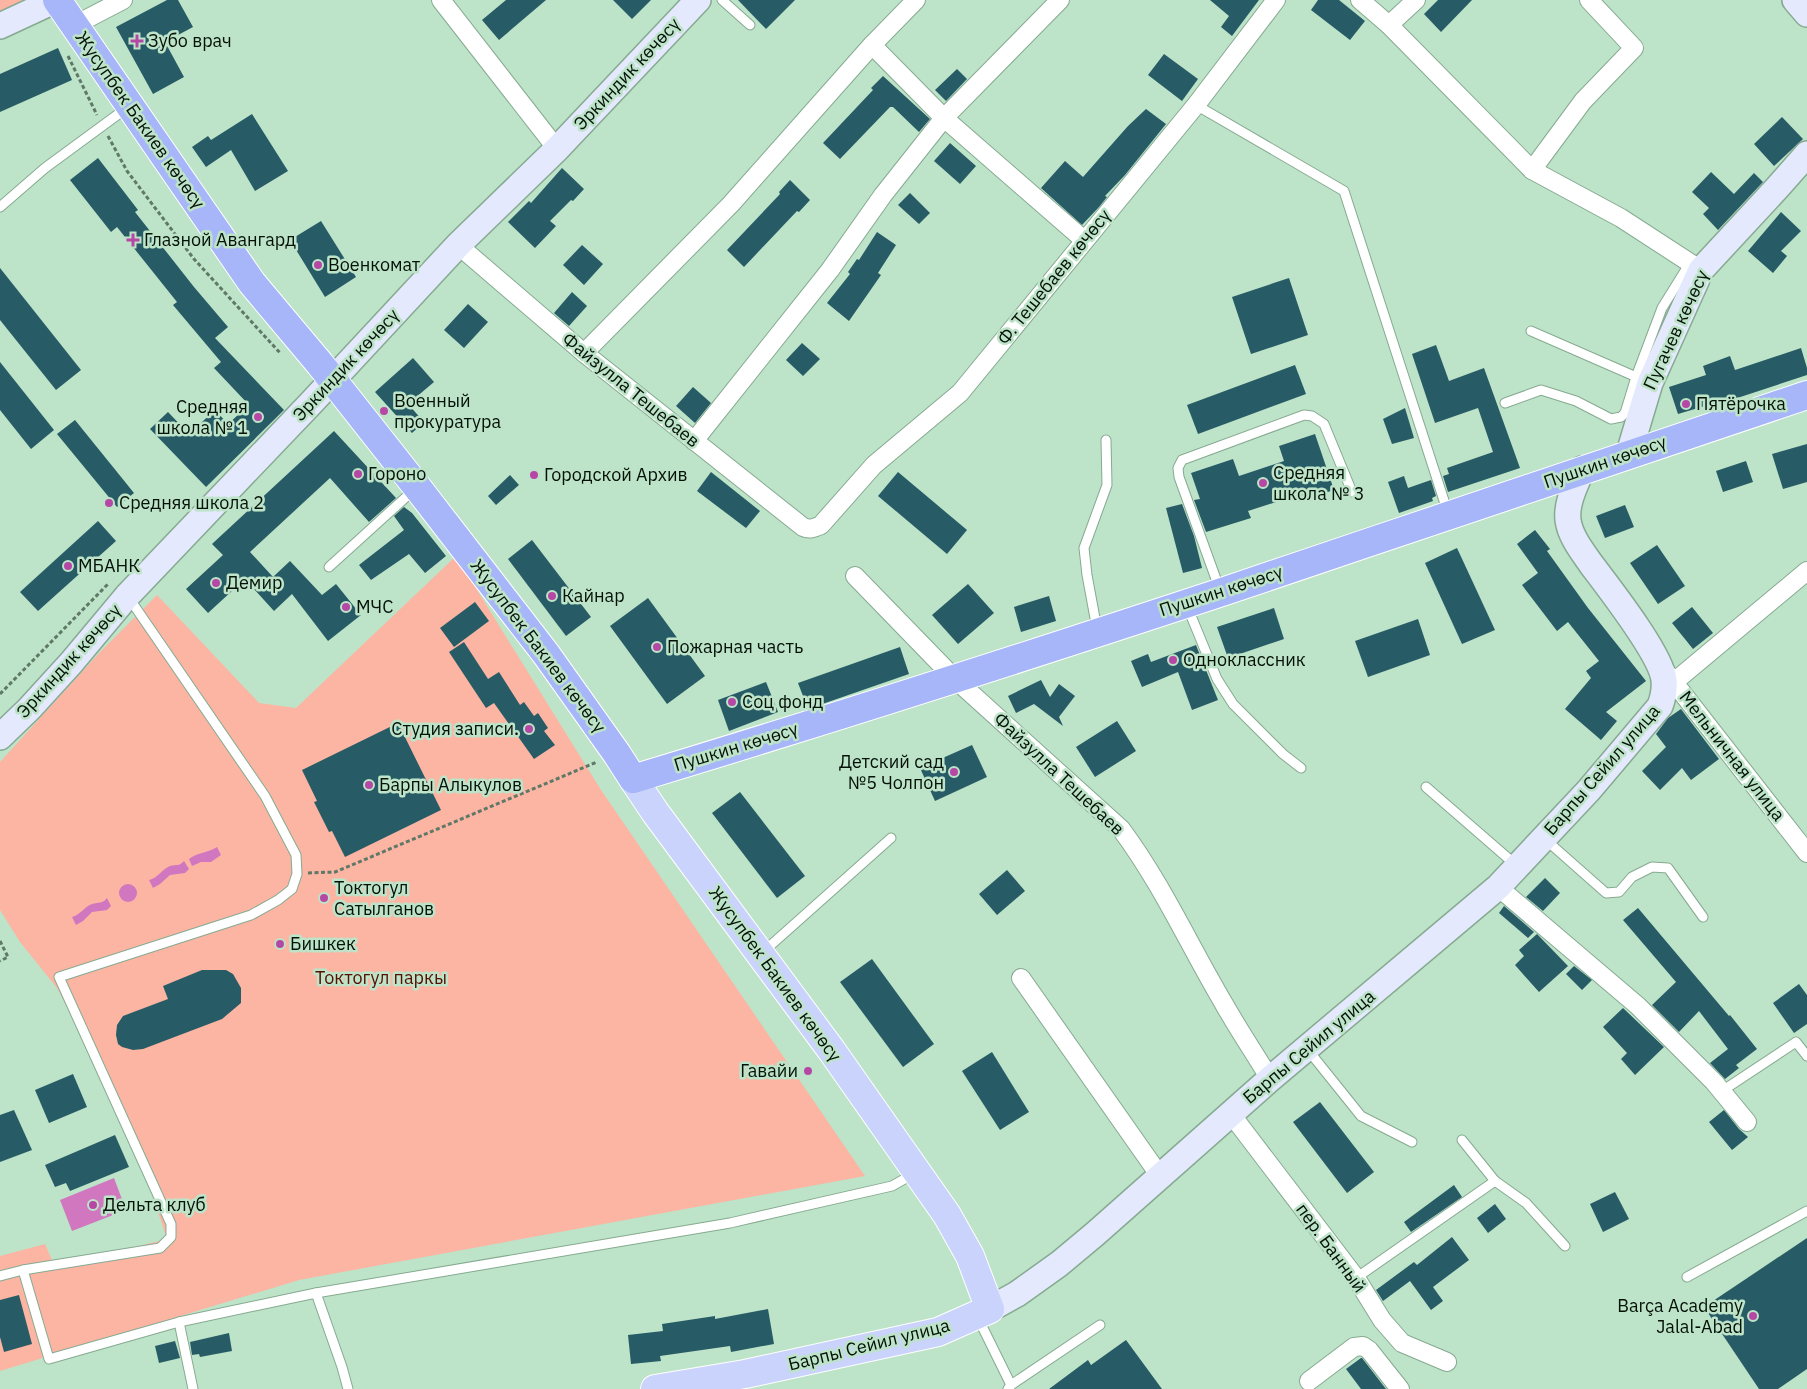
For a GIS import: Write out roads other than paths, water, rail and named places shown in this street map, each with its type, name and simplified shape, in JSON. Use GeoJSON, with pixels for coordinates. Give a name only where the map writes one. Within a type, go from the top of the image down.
{"type":"FeatureCollection","features":[{"type":"Feature","properties":{"kind":"highway","name":"Жусупбек Бакиев көчөсү"},"geometry":{"type":"LineString","coordinates":[[56,0],[69,37],[130,105],[252,283],[417,487],[546,654],[633,779]]}},
{"type":"Feature","properties":{"kind":"highway","name":"Пушкин көчөсү"},"geometry":{"type":"LineString","coordinates":[[633,779],[955,679],[1807,395]]}},
{"type":"Feature","properties":{"kind":"main road"},"geometry":{"type":"LineString","coordinates":[[0,26],[56,0]]}},
{"type":"Feature","properties":{"kind":"main road","name":"Эркиндик көчөсү"},"geometry":{"type":"LineString","coordinates":[[0,736],[29,709],[53,682],[120,588],[332,380],[458,245],[557,149],[698,0]]}},
{"type":"Feature","properties":{"kind":"main road"},"geometry":{"type":"LineString","coordinates":[[1795,0],[1807,14]]}},
{"type":"Feature","properties":{"kind":"main road","name":"Пугачев көчөсү"},"geometry":{"type":"LineString","coordinates":[[1629,453],[1643,380],[1695,266],[1777,188],[1807,154]]}},
{"type":"Feature","properties":{"kind":"main road","name":"Барпы Сейил улица"},"geometry":{"type":"LineString","coordinates":[[655,1389],[746,1382],[938,1332],[983,1313],[1017,1294],[1059,1264],[1306,1048],[1498,887],[1589,790],[1660,706],[1664,694],[1664,679],[1658,661],[1577,544],[1568,521],[1569,504],[1582,469]]}},
{"type":"Feature","properties":{"kind":"main road","name":"Жусупбек Бакиев көчөсү"},"geometry":{"type":"LineString","coordinates":[[633,779],[655,812],[832,1050],[947,1215],[970,1256],[983,1313]]}},
{"type":"Feature","properties":{"kind":"street"},"geometry":{"type":"LineString","coordinates":[[69,37],[123,0]]}},
{"type":"Feature","properties":{"kind":"street"},"geometry":{"type":"LineString","coordinates":[[441,0],[557,149]]}},
{"type":"Feature","properties":{"kind":"street"},"geometry":{"type":"LineString","coordinates":[[584,353],[731,204],[872,45],[916,0]]}},
{"type":"Feature","properties":{"kind":"street"},"geometry":{"type":"LineString","coordinates":[[694,441],[830,270],[883,195],[944,118],[1060,0]]}},
{"type":"Feature","properties":{"kind":"street","name":"Ф. Тешебаев көчөсү"},"geometry":{"type":"LineString","coordinates":[[808,529],[821,525],[874,465],[960,392],[1196,105],[1276,0]]}},
{"type":"Feature","properties":{"kind":"street"},"geometry":{"type":"LineString","coordinates":[[1360,0],[1389,25],[1532,170],[1621,218],[1695,266]]}},
{"type":"Feature","properties":{"kind":"street"},"geometry":{"type":"LineString","coordinates":[[1389,25],[1416,0]]}},
{"type":"Feature","properties":{"kind":"street"},"geometry":{"type":"LineString","coordinates":[[1532,170],[1582,101],[1634,48],[1590,0]]}},
{"type":"Feature","properties":{"kind":"street"},"geometry":{"type":"LineString","coordinates":[[872,45],[944,118],[1084,240]]}},
{"type":"Feature","properties":{"kind":"street","name":"Файзулла Тешебаев"},"geometry":{"type":"LineString","coordinates":[[458,245],[584,353],[803,527],[808,529]]}},
{"type":"Feature","properties":{"kind":"street"},"geometry":{"type":"LineString","coordinates":[[1674,682],[1807,572]]}},
{"type":"Feature","properties":{"kind":"street","name":"Файзулла Тешебаев"},"geometry":{"type":"LineString","coordinates":[[855,576],[955,679],[1121,829],[1139,852],[1158,882],[1224,1004],[1270,1079]]}},
{"type":"Feature","properties":{"kind":"street","name":"Мельничная улица"},"geometry":{"type":"LineString","coordinates":[[1658,661],[1804,844]]}},
{"type":"Feature","properties":{"kind":"street"},"geometry":{"type":"LineString","coordinates":[[1498,887],[1638,1006],[1722,1091],[1747,1122]]}},
{"type":"Feature","properties":{"kind":"street"},"geometry":{"type":"LineString","coordinates":[[1021,978],[1160,1176]]}},
{"type":"Feature","properties":{"kind":"street","name":"пер. Банный"},"geometry":{"type":"LineString","coordinates":[[1231,1114],[1356,1278],[1382,1320],[1402,1343],[1447,1362]]}},
{"type":"Feature","properties":{"kind":"street"},"geometry":{"type":"LineString","coordinates":[[1309,1381],[1354,1347],[1363,1346],[1369,1350],[1400,1389]]}},
{"type":"Feature","properties":{"kind":"lane"},"geometry":{"type":"LineString","coordinates":[[722,0],[750,25]]}},
{"type":"Feature","properties":{"kind":"lane"},"geometry":{"type":"LineString","coordinates":[[0,207],[45,168],[130,105]]}},
{"type":"Feature","properties":{"kind":"lane"},"geometry":{"type":"LineString","coordinates":[[1196,105],[1344,191],[1449,515]]}},
{"type":"Feature","properties":{"kind":"lane"},"geometry":{"type":"LineString","coordinates":[[1505,404],[1540,390],[1576,401],[1611,419],[1621,417],[1625,413],[1643,380],[1531,331]]}},
{"type":"Feature","properties":{"kind":"lane"},"geometry":{"type":"LineString","coordinates":[[1220,592],[1179,477],[1178,468],[1182,460],[1304,415],[1312,416],[1324,424],[1352,492]]}},
{"type":"Feature","properties":{"kind":"lane"},"geometry":{"type":"LineString","coordinates":[[1097,632],[1084,548],[1107,485],[1106,440]]}},
{"type":"Feature","properties":{"kind":"lane"},"geometry":{"type":"LineString","coordinates":[[329,567],[417,487]]}},
{"type":"Feature","properties":{"kind":"lane"},"geometry":{"type":"LineString","coordinates":[[0,1276],[23,1270],[160,1248],[171,1237],[171,1224],[59,977],[251,915],[278,900],[292,889],[297,874],[296,855],[265,796],[120,588]]}},
{"type":"Feature","properties":{"kind":"lane"},"geometry":{"type":"LineString","coordinates":[[1186,603],[1210,664],[1233,704],[1283,754],[1301,768]]}},
{"type":"Feature","properties":{"kind":"lane"},"geometry":{"type":"LineString","coordinates":[[1426,787],[1517,866]]}},
{"type":"Feature","properties":{"kind":"lane"},"geometry":{"type":"LineString","coordinates":[[761,954],[891,838]]}},
{"type":"Feature","properties":{"kind":"lane"},"geometry":{"type":"LineString","coordinates":[[1544,838],[1606,893],[1619,892],[1632,877],[1652,867],[1668,868],[1703,917]]}},
{"type":"Feature","properties":{"kind":"lane"},"geometry":{"type":"LineString","coordinates":[[1722,1091],[1796,1042],[1807,1056]]}},
{"type":"Feature","properties":{"kind":"lane"},"geometry":{"type":"LineString","coordinates":[[1306,1048],[1361,1116],[1412,1142]]}},
{"type":"Feature","properties":{"kind":"lane"},"geometry":{"type":"LineString","coordinates":[[1462,1140],[1495,1180],[1526,1203],[1565,1246]]}},
{"type":"Feature","properties":{"kind":"lane"},"geometry":{"type":"LineString","coordinates":[[23,1270],[49,1359],[179,1322],[316,1293],[730,1223],[892,1186],[917,1171]]}},
{"type":"Feature","properties":{"kind":"lane"},"geometry":{"type":"LineString","coordinates":[[1356,1278],[1495,1180]]}},
{"type":"Feature","properties":{"kind":"lane"},"geometry":{"type":"LineString","coordinates":[[1687,1277],[1807,1211]]}},
{"type":"Feature","properties":{"kind":"lane"},"geometry":{"type":"LineString","coordinates":[[316,1293],[348,1389]]}},
{"type":"Feature","properties":{"kind":"lane"},"geometry":{"type":"LineString","coordinates":[[983,1313],[1009,1387],[1100,1325]]}},
{"type":"Feature","properties":{"kind":"lane"},"geometry":{"type":"LineString","coordinates":[[179,1322],[193,1389]]}},
{"type":"Feature","properties":{"kind":"place","name":"Зубо врач"},"geometry":{"type":"Point","coordinates":[137,41]}},
{"type":"Feature","properties":{"kind":"place","name":"Глазной Авангард"},"geometry":{"type":"Point","coordinates":[133,240]}},
{"type":"Feature","properties":{"kind":"place","name":"Военкомат"},"geometry":{"type":"Point","coordinates":[318,265]}},
{"type":"Feature","properties":{"kind":"place","name":"Пятёрочка"},"geometry":{"type":"Point","coordinates":[1686,404]}},
{"type":"Feature","properties":{"kind":"place","name":"Военный прокуратура"},"geometry":{"type":"Point","coordinates":[384,411]}},
{"type":"Feature","properties":{"kind":"place","name":"Средняя школа № 1"},"geometry":{"type":"Point","coordinates":[258,417]}},
{"type":"Feature","properties":{"kind":"place","name":"Гороно"},"geometry":{"type":"Point","coordinates":[358,474]}},
{"type":"Feature","properties":{"kind":"place","name":"Городской Архив"},"geometry":{"type":"Point","coordinates":[534,475]}},
{"type":"Feature","properties":{"kind":"place","name":"Средняя школа № 3"},"geometry":{"type":"Point","coordinates":[1263,483]}},
{"type":"Feature","properties":{"kind":"place","name":"Средняя школа 2"},"geometry":{"type":"Point","coordinates":[109,503]}},
{"type":"Feature","properties":{"kind":"place","name":"МБАНК"},"geometry":{"type":"Point","coordinates":[68,566]}},
{"type":"Feature","properties":{"kind":"place","name":"Демир"},"geometry":{"type":"Point","coordinates":[216,583]}},
{"type":"Feature","properties":{"kind":"place","name":"Кайнар"},"geometry":{"type":"Point","coordinates":[552,596]}},
{"type":"Feature","properties":{"kind":"place","name":"МЧС"},"geometry":{"type":"Point","coordinates":[346,607]}},
{"type":"Feature","properties":{"kind":"place","name":"Пожарная часть"},"geometry":{"type":"Point","coordinates":[657,647]}},
{"type":"Feature","properties":{"kind":"place","name":"Одноклассник"},"geometry":{"type":"Point","coordinates":[1173,660]}},
{"type":"Feature","properties":{"kind":"place","name":"Соц фонд"},"geometry":{"type":"Point","coordinates":[732,702]}},
{"type":"Feature","properties":{"kind":"place","name":"Студия записи."},"geometry":{"type":"Point","coordinates":[529,729]}},
{"type":"Feature","properties":{"kind":"place","name":"Детский сад №5 Чолпон"},"geometry":{"type":"Point","coordinates":[954,772]}},
{"type":"Feature","properties":{"kind":"place","name":"Барпы Алыкулов"},"geometry":{"type":"Point","coordinates":[369,785]}},
{"type":"Feature","properties":{"kind":"place","name":"Токтогул Сатылганов"},"geometry":{"type":"Point","coordinates":[324,898]}},
{"type":"Feature","properties":{"kind":"place","name":"Бишкек"},"geometry":{"type":"Point","coordinates":[280,944]}},
{"type":"Feature","properties":{"kind":"place","name":"Гавайи"},"geometry":{"type":"Point","coordinates":[808,1071]}},
{"type":"Feature","properties":{"kind":"place","name":"Дельта клуб"},"geometry":{"type":"Point","coordinates":[93,1205]}},
{"type":"Feature","properties":{"kind":"place","name":"Barça Academy Jalal-Abad"},"geometry":{"type":"Point","coordinates":[1753,1316]}},
{"type":"Feature","properties":{"kind":"park label","name":"Токтогул паркы"},"geometry":{"type":"Point","coordinates":[381,978]}}]}
